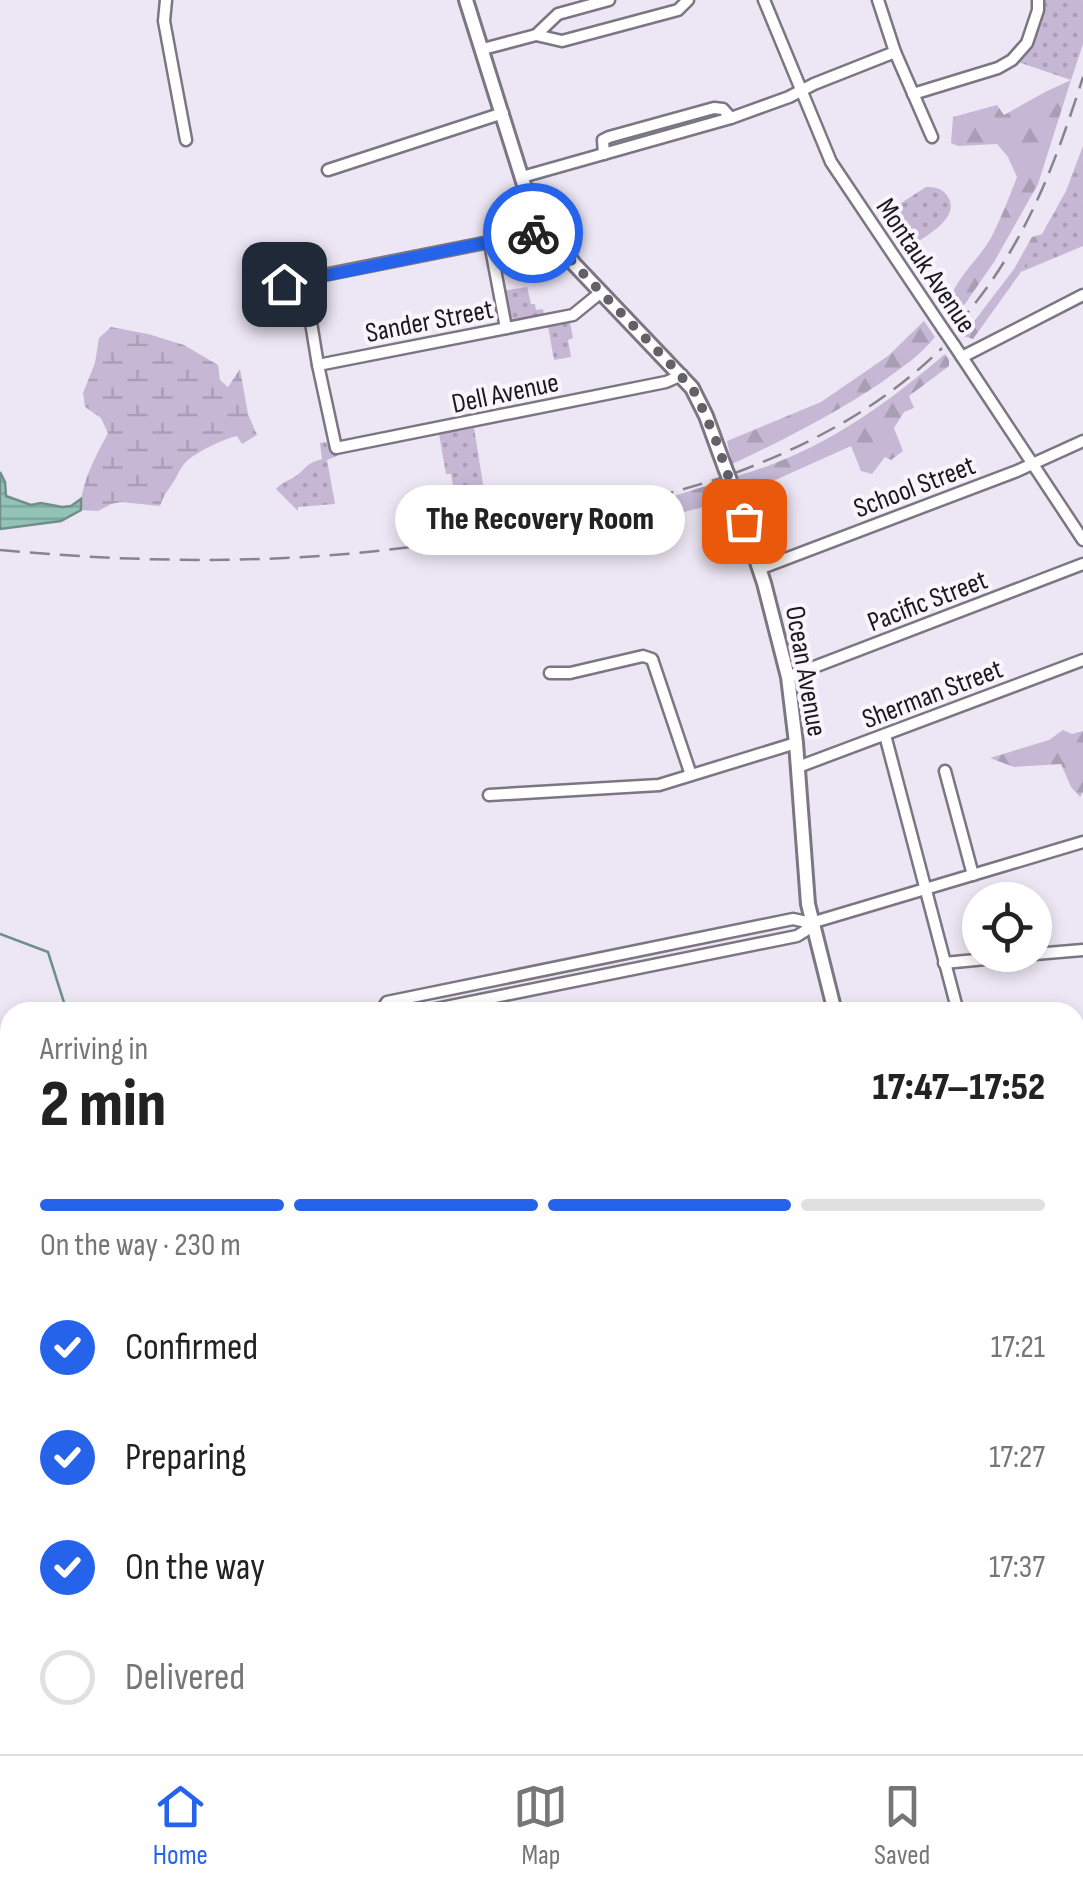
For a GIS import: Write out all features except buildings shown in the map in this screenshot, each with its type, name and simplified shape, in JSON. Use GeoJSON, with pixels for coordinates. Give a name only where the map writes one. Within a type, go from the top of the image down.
{"type":"FeatureCollection","features":[{"type":"Feature","properties":{"kind":"main road","name":"Ocean Avenue"},"geometry":{"type":"LineString","coordinates":[[466,0],[530,198],[574,264],[682,376],[699,400],[727,473],[759,569],[788,678],[811,923],[833,1002]]}},
{"type":"Feature","properties":{"kind":"street"},"geometry":{"type":"LineString","coordinates":[[166,0],[164,21],[186,140]]}},
{"type":"Feature","properties":{"kind":"street"},"geometry":{"type":"LineString","coordinates":[[482,48],[536,34],[558,14],[609,0]]}},
{"type":"Feature","properties":{"kind":"street"},"geometry":{"type":"LineString","coordinates":[[536,34],[562,41],[678,10],[688,0]]}},
{"type":"Feature","properties":{"kind":"street","name":"Montauk Avenue"},"geometry":{"type":"LineString","coordinates":[[764,0],[831,162],[1083,540]]}},
{"type":"Feature","properties":{"kind":"street"},"geometry":{"type":"LineString","coordinates":[[878,0],[895,52],[932,138]]}},
{"type":"Feature","properties":{"kind":"street"},"geometry":{"type":"LineString","coordinates":[[913,94],[1006,64],[1018,55],[1027,42],[1038,0]]}},
{"type":"Feature","properties":{"kind":"street"},"geometry":{"type":"LineString","coordinates":[[522,176],[731,118],[895,52]]}},
{"type":"Feature","properties":{"kind":"street"},"geometry":{"type":"LineString","coordinates":[[328,170],[503,113]]}},
{"type":"Feature","properties":{"kind":"street"},"geometry":{"type":"LineString","coordinates":[[264,287],[549,230]]}},
{"type":"Feature","properties":{"kind":"street"},"geometry":{"type":"LineString","coordinates":[[490,242],[506,328]]}},
{"type":"Feature","properties":{"kind":"street"},"geometry":{"type":"LineString","coordinates":[[304,280],[318,366]]}},
{"type":"Feature","properties":{"kind":"street","name":"Sander Street"},"geometry":{"type":"LineString","coordinates":[[318,366],[574,315],[600,293]]}},
{"type":"Feature","properties":{"kind":"street"},"geometry":{"type":"LineString","coordinates":[[962,358],[1083,295]]}},
{"type":"Feature","properties":{"kind":"street","name":"Dell Avenue"},"geometry":{"type":"LineString","coordinates":[[318,366],[336,448],[682,376]]}},
{"type":"Feature","properties":{"kind":"street","name":"School Street"},"geometry":{"type":"LineString","coordinates":[[759,569],[1033,464],[1083,441]]}},
{"type":"Feature","properties":{"kind":"street","name":"Pacific Street"},"geometry":{"type":"LineString","coordinates":[[788,678],[1083,564]]}},
{"type":"Feature","properties":{"kind":"street"},"geometry":{"type":"LineString","coordinates":[[550,673],[643,656],[650,658],[656,666],[691,776]]}},
{"type":"Feature","properties":{"kind":"street","name":"Sherman Street"},"geometry":{"type":"LineString","coordinates":[[798,767],[1083,660]]}},
{"type":"Feature","properties":{"kind":"street"},"geometry":{"type":"LineString","coordinates":[[885,735],[955,1002]]}},
{"type":"Feature","properties":{"kind":"street"},"geometry":{"type":"LineString","coordinates":[[488,794],[659,785],[796,743]]}},
{"type":"Feature","properties":{"kind":"street"},"geometry":{"type":"LineString","coordinates":[[946,771],[973,875]]}},
{"type":"Feature","properties":{"kind":"street"},"geometry":{"type":"LineString","coordinates":[[388,1002],[793,918],[811,923],[1083,842]]}},
{"type":"Feature","properties":{"kind":"street"},"geometry":{"type":"LineString","coordinates":[[472,1002],[797,936],[811,923]]}},
{"type":"Feature","properties":{"kind":"street"},"geometry":{"type":"LineString","coordinates":[[692,939],[696,958]]}},
{"type":"Feature","properties":{"kind":"street"},"geometry":{"type":"LineString","coordinates":[[1052,953],[1083,950]]}},
{"type":"Feature","properties":{"kind":"street"},"geometry":{"type":"LineString","coordinates":[[944,964],[962,962]]}},
{"type":"Feature","properties":{"kind":"street"},"geometry":{"type":"LineString","coordinates":[[529,974],[533,990]]}},
{"type":"Feature","properties":{"kind":"green space"},"geometry":{"type":"Polygon","coordinates":[[[1042,0],[1083,0],[1083,44],[1071,80],[1018,62],[1028,50],[1042,0]]]}},
{"type":"Feature","properties":{"kind":"green space"},"geometry":{"type":"Polygon","coordinates":[[[1071,80],[1038,184],[994,262],[965,304],[949,314],[952,294],[991,238],[1017,177],[997,144],[951,143],[953,117],[997,105],[1004,115],[1071,80]]]}},
{"type":"Feature","properties":{"kind":"green space"},"geometry":{"type":"Polygon","coordinates":[[[1083,146],[1083,246],[1021,272],[1066,191],[1083,146]]]}},
{"type":"Feature","properties":{"kind":"green space"},"geometry":{"type":"Polygon","coordinates":[[[926,187],[946,194],[951,205],[949,214],[937,228],[904,250],[881,216],[926,187]]]}},
{"type":"Feature","properties":{"kind":"green space"},"geometry":{"type":"Polygon","coordinates":[[[1043,234],[973,339],[963,336],[1014,269],[1032,237],[1043,234]]]}},
{"type":"Feature","properties":{"kind":"green space"},"geometry":{"type":"Polygon","coordinates":[[[527,287],[531,304],[535,304],[536,310],[543,309],[544,314],[512,319],[502,291],[527,287]]]}},
{"type":"Feature","properties":{"kind":"green space"},"geometry":{"type":"Polygon","coordinates":[[[924,321],[935,337],[903,367],[827,416],[732,464],[727,441],[821,402],[888,356],[924,321]]]}},
{"type":"Feature","properties":{"kind":"green space"},"geometry":{"type":"Polygon","coordinates":[[[570,322],[571,357],[554,360],[548,326],[570,322]]]}},
{"type":"Feature","properties":{"kind":"green space"},"geometry":{"type":"Polygon","coordinates":[[[111,327],[184,345],[218,365],[220,380],[228,387],[240,369],[248,414],[257,435],[242,444],[237,436],[231,438],[189,459],[160,506],[121,502],[98,511],[81,510],[86,480],[108,433],[101,418],[85,407],[83,393],[95,363],[99,338],[111,327]]]}},
{"type":"Feature","properties":{"kind":"green space"},"geometry":{"type":"Polygon","coordinates":[[[945,354],[949,366],[909,396],[914,408],[904,412],[894,428],[903,451],[891,460],[885,457],[872,474],[861,471],[851,446],[744,494],[737,476],[795,455],[848,427],[945,354]]]}},
{"type":"Feature","properties":{"kind":"green space"},"geometry":{"type":"Polygon","coordinates":[[[474,428],[485,496],[464,499],[454,491],[451,474],[446,474],[439,434],[474,428]]]}},
{"type":"Feature","properties":{"kind":"green space"},"geometry":{"type":"Polygon","coordinates":[[[326,442],[339,455],[327,460],[335,504],[298,507],[298,511],[276,489],[322,459],[320,443],[326,442]]]}},
{"type":"Feature","properties":{"kind":"green space"},"geometry":{"type":"Polygon","coordinates":[[[722,481],[726,493],[719,503],[581,539],[558,534],[578,524],[722,481]]]}},
{"type":"Feature","properties":{"kind":"green space"},"geometry":{"type":"Polygon","coordinates":[[[1063,730],[1072,734],[1083,731],[1080,797],[1061,764],[1014,767],[990,758],[1049,740],[1063,730]]]}},
{"type":"Feature","properties":{"kind":"shaded area"},"geometry":{"type":"Polygon","coordinates":[[[0,472],[6,496],[31,505],[62,507],[81,499],[81,510],[61,521],[0,529],[0,472]]]}},
{"type":"Feature","properties":{"kind":"waterway"},"geometry":{"type":"LineString","coordinates":[[0,934],[48,952],[64,1002]]}},
{"type":"Feature","properties":{"kind":"railway"},"geometry":{"type":"LineString","coordinates":[[956,326],[999,269],[1033,209],[1083,77]]}},
{"type":"Feature","properties":{"kind":"railway"},"geometry":{"type":"LineString","coordinates":[[735,473],[845,421],[896,388],[942,348]]}},
{"type":"Feature","properties":{"kind":"railway"},"geometry":{"type":"LineString","coordinates":[[0,550],[212,560],[372,551],[537,526],[721,478]]}},
{"type":"Feature","properties":{"kind":"way so far"},"geometry":{"type":"LineString","coordinates":[[533,233],[549,230],[600,293],[692,388],[744,521]]}},
{"type":"Feature","properties":{"kind":"place","name":"The Recovery Room"},"geometry":{"type":"Point","coordinates":[744,521]}},
{"type":"Feature","properties":{"kind":"route"},"geometry":{"type":"LineString","coordinates":[[284,284],[533,233]]}}]}
